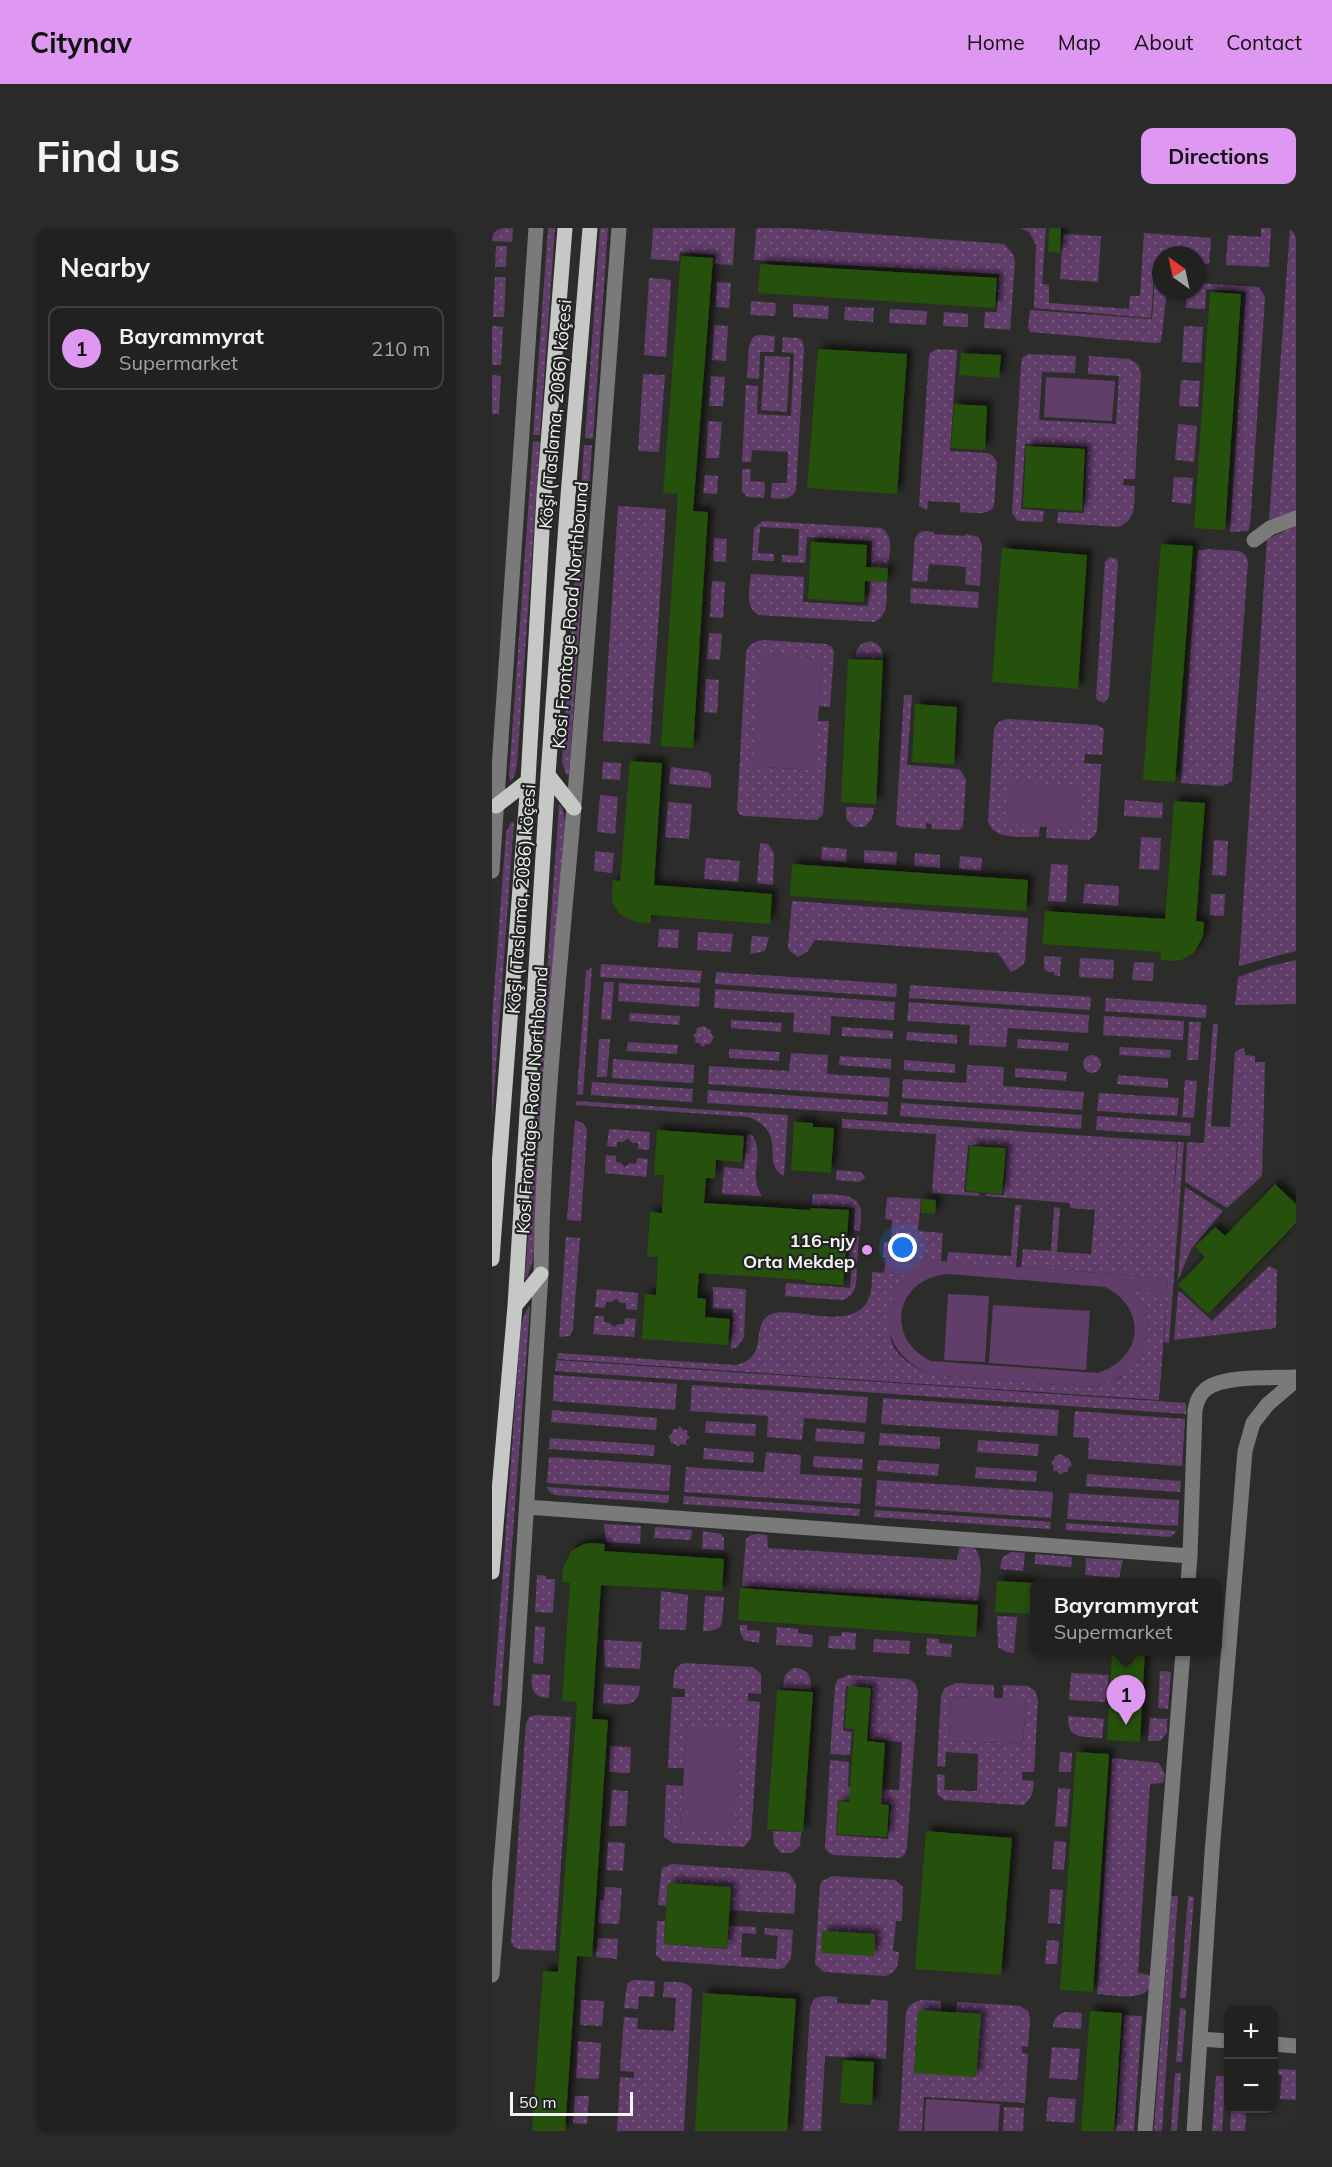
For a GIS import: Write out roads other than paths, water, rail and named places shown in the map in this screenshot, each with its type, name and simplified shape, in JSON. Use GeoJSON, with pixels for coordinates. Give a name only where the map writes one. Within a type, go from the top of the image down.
{"type":"FeatureCollection","features":[{"type":"Feature","properties":{"kind":"main road","name":"Köşi (Taslama, 2086) köçesi"},"geometry":{"type":"LineString","coordinates":[[492,1259],[528,781],[544,495],[565,228]]}},
{"type":"Feature","properties":{"kind":"main road","name":"Köşi (Taslama, 2086) köçesi"},"geometry":{"type":"LineString","coordinates":[[492,1572],[515,1306],[548,775],[590,228]]}},
{"type":"Feature","properties":{"kind":"main road"},"geometry":{"type":"LineString","coordinates":[[548,775],[574,808]]}},
{"type":"Feature","properties":{"kind":"main road"},"geometry":{"type":"LineString","coordinates":[[496,806],[528,781]]}},
{"type":"Feature","properties":{"kind":"main road"},"geometry":{"type":"LineString","coordinates":[[515,1306],[541,1274]]}},
{"type":"Feature","properties":{"kind":"street"},"geometry":{"type":"LineString","coordinates":[[492,871],[536,228]]}},
{"type":"Feature","properties":{"kind":"street","name":"Kosi Frontage Road Northbound"},"geometry":{"type":"LineString","coordinates":[[492,1975],[514,1706],[542,1227],[560,969],[620,228]]}},
{"type":"Feature","properties":{"kind":"street"},"geometry":{"type":"LineString","coordinates":[[1254,540],[1270,528],[1296,518]]}},
{"type":"Feature","properties":{"kind":"street"},"geometry":{"type":"LineString","coordinates":[[1188,1578],[1195,1410],[1199,1397],[1207,1388],[1226,1381],[1296,1378]]}},
{"type":"Feature","properties":{"kind":"street"},"geometry":{"type":"LineString","coordinates":[[1194,2131],[1212,1853],[1245,1451],[1253,1423],[1268,1404],[1296,1378]]}},
{"type":"Feature","properties":{"kind":"street"},"geometry":{"type":"LineString","coordinates":[[527,1507],[1190,1557]]}},
{"type":"Feature","properties":{"kind":"street"},"geometry":{"type":"LineString","coordinates":[[1145,2131],[1183,1656]]}},
{"type":"Feature","properties":{"kind":"street"},"geometry":{"type":"LineString","coordinates":[[1201,2039],[1224,2041]]}},
{"type":"Feature","properties":{"kind":"street"},"geometry":{"type":"LineString","coordinates":[[1278,2044],[1296,2046]]}},
{"type":"Feature","properties":{"kind":"place","name":"116-njy Orta Mekdep"},"geometry":{"type":"Point","coordinates":[867,1250]}},
{"type":"Feature","properties":{"kind":"place","name":"Bayrammyrat"},"geometry":{"type":"Point","coordinates":[1126,1725]}}]}
